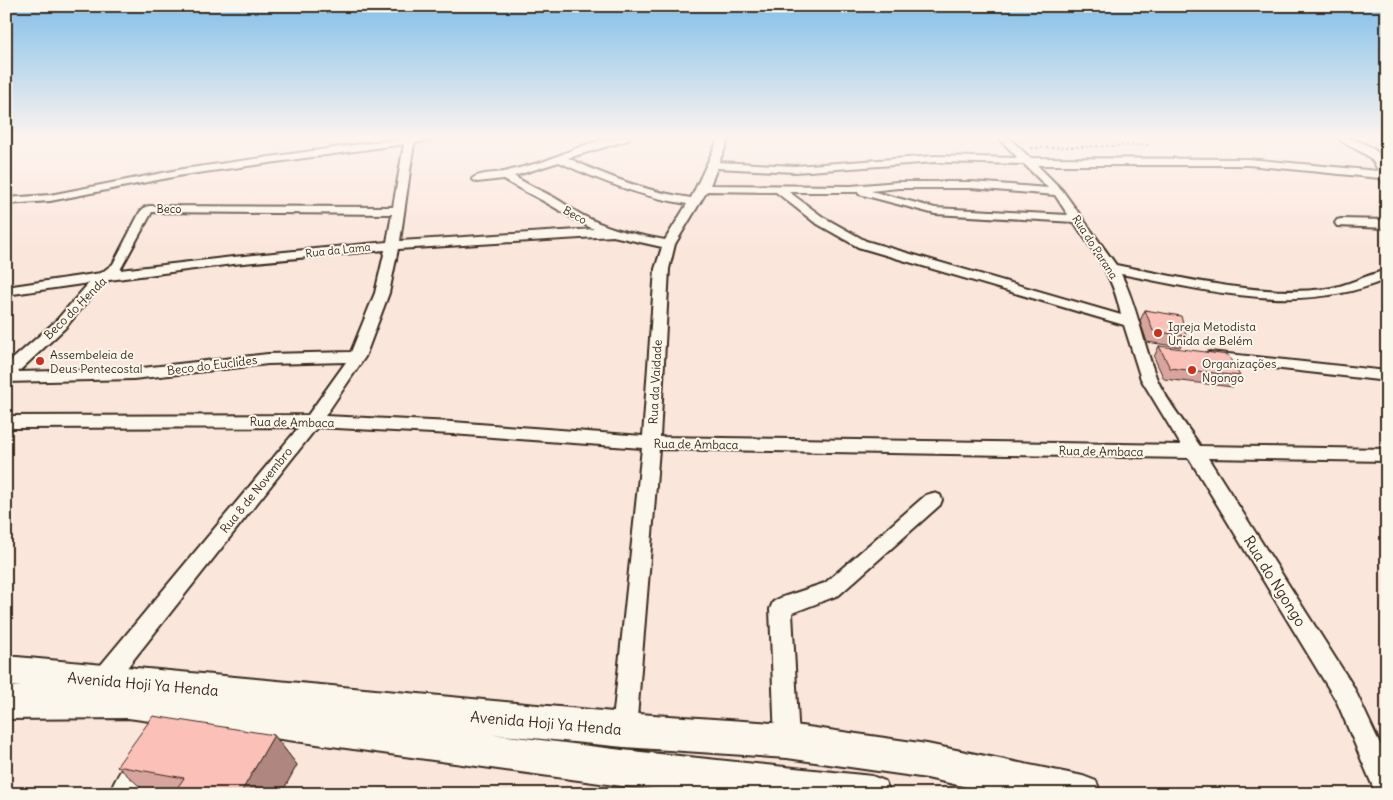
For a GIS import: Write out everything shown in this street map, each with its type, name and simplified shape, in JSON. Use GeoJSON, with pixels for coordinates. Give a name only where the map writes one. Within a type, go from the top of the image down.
{"type":"FeatureCollection","features":[{"type":"Feature","properties":{"kind":"main road","name":"Avenida Hoji Ya Henda"},"geometry":{"type":"LineString","coordinates":[[6,671],[624,730],[787,741],[927,761],[1083,794]]}},
{"type":"Feature","properties":{"kind":"main road"},"geometry":{"type":"LineString","coordinates":[[6,703],[128,702],[166,728],[622,768],[872,794]]}},
{"type":"Feature","properties":{"kind":"street"},"geometry":{"type":"LineString","coordinates":[[6,201],[50,198],[167,175]]}},
{"type":"Feature","properties":{"kind":"street","name":"Rua 8 de Novembro"},"geometry":{"type":"LineString","coordinates":[[103,680],[313,421],[358,357],[382,293],[393,244],[403,175]]}},
{"type":"Feature","properties":{"kind":"street"},"geometry":{"type":"LineString","coordinates":[[477,179],[503,175]]}},
{"type":"Feature","properties":{"kind":"street","name":"Beco"},"geometry":{"type":"LineString","coordinates":[[505,175],[524,188],[549,199],[582,220],[613,232]]}},
{"type":"Feature","properties":{"kind":"street"},"geometry":{"type":"LineString","coordinates":[[595,175],[664,198],[696,202]]}},
{"type":"Feature","properties":{"kind":"street","name":"Rua da Vaidade"},"geometry":{"type":"LineString","coordinates":[[624,730],[651,443],[661,276],[669,244],[696,202],[709,175]]}},
{"type":"Feature","properties":{"kind":"street","name":"Rua do Parana"},"geometry":{"type":"LineString","coordinates":[[1042,175],[1058,192],[1112,268],[1123,292],[1130,322],[1149,379]]}},
{"type":"Feature","properties":{"kind":"street"},"geometry":{"type":"LineString","coordinates":[[1370,175],[1385,177]]}},
{"type":"Feature","properties":{"kind":"street"},"geometry":{"type":"LineString","coordinates":[[703,188],[851,189],[898,185],[945,185],[1058,192]]}},
{"type":"Feature","properties":{"kind":"street"},"geometry":{"type":"LineString","coordinates":[[779,189],[812,216],[862,244],[1130,322]]}},
{"type":"Feature","properties":{"kind":"street"},"geometry":{"type":"LineString","coordinates":[[851,189],[935,210],[1077,219]]}},
{"type":"Feature","properties":{"kind":"street","name":"Beco"},"geometry":{"type":"LineString","coordinates":[[149,209],[398,211]]}},
{"type":"Feature","properties":{"kind":"street","name":"Beco do Henda"},"geometry":{"type":"LineString","coordinates":[[6,374],[60,325],[94,285],[121,262],[149,209]]}},
{"type":"Feature","properties":{"kind":"street"},"geometry":{"type":"LineString","coordinates":[[1340,223],[1387,224]]}},
{"type":"Feature","properties":{"kind":"street","name":"Rua da Lama"},"geometry":{"type":"LineString","coordinates":[[6,291],[108,274],[393,244],[613,232],[638,240],[669,244]]}},
{"type":"Feature","properties":{"kind":"street"},"geometry":{"type":"LineString","coordinates":[[1112,268],[1230,288],[1298,294],[1351,288],[1387,274]]}},
{"type":"Feature","properties":{"kind":"street"},"geometry":{"type":"LineString","coordinates":[[1138,348],[1157,350]]}},
{"type":"Feature","properties":{"kind":"street"},"geometry":{"type":"LineString","coordinates":[[1196,355],[1387,376]]}},
{"type":"Feature","properties":{"kind":"street","name":"Beco do Euclides"},"geometry":{"type":"LineString","coordinates":[[6,377],[132,374],[268,358],[358,357]]}},
{"type":"Feature","properties":{"kind":"street","name":"Rua do Ngongo"},"geometry":{"type":"LineString","coordinates":[[1149,379],[1345,694],[1363,731],[1387,790]]}},
{"type":"Feature","properties":{"kind":"street","name":"Rua de Ambaca"},"geometry":{"type":"LineString","coordinates":[[6,422],[313,421],[452,428],[651,443],[1387,455]]}},
{"type":"Feature","properties":{"kind":"street"},"geometry":{"type":"LineString","coordinates":[[787,741],[781,609],[788,604],[832,588],[933,500]]}},
{"type":"Feature","properties":{"kind":"street"},"geometry":{"type":"LineString","coordinates":[[122,794],[166,728]]}},
{"type":"Feature","properties":{"kind":"building"},"geometry":{"type":"Polygon","coordinates":[[[1145,310],[1181,316],[1186,336],[1153,331],[1145,310]]]}},
{"type":"Feature","properties":{"kind":"building"},"geometry":{"type":"Polygon","coordinates":[[[1159,346],[1228,355],[1240,376],[1170,368],[1159,346]]]}},
{"type":"Feature","properties":{"kind":"building"},"geometry":{"type":"Polygon","coordinates":[[[153,716],[274,735],[240,794],[173,794],[184,778],[117,766],[153,716]]]}},
{"type":"Feature","properties":{"kind":"place","name":"Igreja Metodista Unida de Belém"},"geometry":{"type":"Point","coordinates":[1158,333]}},
{"type":"Feature","properties":{"kind":"place","name":"Assembeleia de Deus Pentecostal"},"geometry":{"type":"Point","coordinates":[40,361]}},
{"type":"Feature","properties":{"kind":"place","name":"Organizações Ngongo"},"geometry":{"type":"Point","coordinates":[1192,370]}}]}
